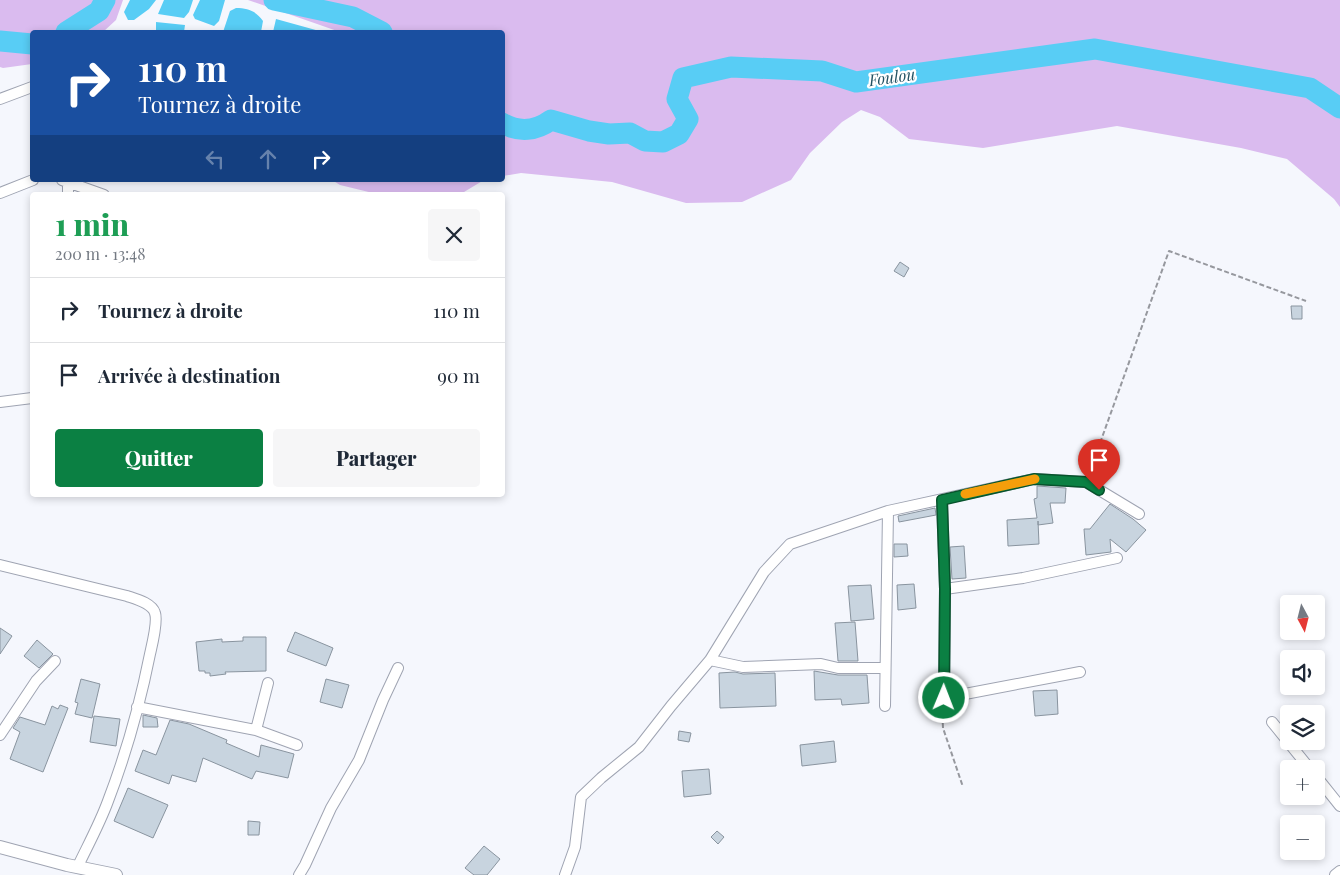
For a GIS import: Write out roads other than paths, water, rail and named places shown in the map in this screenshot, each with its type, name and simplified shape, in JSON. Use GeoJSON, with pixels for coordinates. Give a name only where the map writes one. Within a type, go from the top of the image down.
{"type":"FeatureCollection","features":[{"type":"Feature","properties":{"kind":"street"},"geometry":{"type":"LineString","coordinates":[[0,98],[30,89]]}},
{"type":"Feature","properties":{"kind":"street"},"geometry":{"type":"LineString","coordinates":[[0,193],[30,181]]}},
{"type":"Feature","properties":{"kind":"street"},"geometry":{"type":"LineString","coordinates":[[68,182],[96,192]]}},
{"type":"Feature","properties":{"kind":"street"},"geometry":{"type":"LineString","coordinates":[[0,402],[30,398]]}},
{"type":"Feature","properties":{"kind":"street"},"geometry":{"type":"LineString","coordinates":[[565,875],[575,847],[581,797],[601,778],[640,747],[671,706],[710,660],[764,572],[790,544],[888,511],[1034,479],[1086,482],[1139,514]]}},
{"type":"Feature","properties":{"kind":"street"},"geometry":{"type":"LineString","coordinates":[[942,500],[945,589],[944,698],[1080,672]]}},
{"type":"Feature","properties":{"kind":"street"},"geometry":{"type":"LineString","coordinates":[[885,706],[888,511]]}},
{"type":"Feature","properties":{"kind":"street"},"geometry":{"type":"LineString","coordinates":[[945,589],[1024,578],[1117,558]]}},
{"type":"Feature","properties":{"kind":"street"},"geometry":{"type":"LineString","coordinates":[[0,565],[127,596],[151,607],[155,612],[154,635],[144,684],[108,801],[71,869]]}},
{"type":"Feature","properties":{"kind":"street"},"geometry":{"type":"LineString","coordinates":[[710,660],[743,666],[821,664],[838,668],[886,668]]}},
{"type":"Feature","properties":{"kind":"street"},"geometry":{"type":"LineString","coordinates":[[0,735],[36,681],[55,661]]}},
{"type":"Feature","properties":{"kind":"street"},"geometry":{"type":"LineString","coordinates":[[299,875],[330,808],[359,760],[398,668]]}},
{"type":"Feature","properties":{"kind":"street"},"geometry":{"type":"LineString","coordinates":[[256,730],[268,683]]}},
{"type":"Feature","properties":{"kind":"street"},"geometry":{"type":"LineString","coordinates":[[137,707],[256,730],[297,745]]}},
{"type":"Feature","properties":{"kind":"street"},"geometry":{"type":"LineString","coordinates":[[1272,722],[1303,760]]}},
{"type":"Feature","properties":{"kind":"street"},"geometry":{"type":"LineString","coordinates":[[1325,787],[1340,806]]}},
{"type":"Feature","properties":{"kind":"street"},"geometry":{"type":"LineString","coordinates":[[0,847],[71,869],[116,875]]}},
{"type":"Feature","properties":{"kind":"street"},"geometry":{"type":"LineString","coordinates":[[1335,875],[1340,871]]}},
{"type":"Feature","properties":{"kind":"water"},"geometry":{"type":"Polygon","coordinates":[[[130,0],[156,0],[149,9],[134,20],[128,20],[124,12],[130,0]]]}},
{"type":"Feature","properties":{"kind":"water"},"geometry":{"type":"Polygon","coordinates":[[[164,0],[193,0],[189,12],[184,18],[158,14],[164,0]]]}},
{"type":"Feature","properties":{"kind":"water"},"geometry":{"type":"Polygon","coordinates":[[[200,0],[225,0],[219,21],[214,26],[195,19],[193,15],[200,0]]]}},
{"type":"Feature","properties":{"kind":"water"},"geometry":{"type":"Polygon","coordinates":[[[236,8],[255,12],[263,21],[261,30],[224,30],[230,11],[236,8]]]}},
{"type":"Feature","properties":{"kind":"water"},"geometry":{"type":"Polygon","coordinates":[[[276,19],[316,30],[273,30],[276,19]]]}},
{"type":"Feature","properties":{"kind":"water"},"geometry":{"type":"Polygon","coordinates":[[[156,22],[185,25],[184,30],[156,30],[156,22]]]}},
{"type":"Feature","properties":{"kind":"waterway","name":"Foulou"},"geometry":{"type":"LineString","coordinates":[[69,30],[99,11],[105,0]]}},
{"type":"Feature","properties":{"kind":"waterway","name":"Foulou"},"geometry":{"type":"LineString","coordinates":[[274,0],[353,17],[378,30]]}},
{"type":"Feature","properties":{"kind":"waterway","name":"Foulou"},"geometry":{"type":"LineString","coordinates":[[0,41],[30,44]]}},
{"type":"Feature","properties":{"kind":"waterway","name":"Foulou"},"geometry":{"type":"LineString","coordinates":[[505,124],[527,129],[539,127],[551,120],[589,131],[609,134],[630,133],[645,141],[663,142],[679,134],[688,119],[677,99],[683,78],[731,67],[822,71],[856,82],[1095,49],[1310,88],[1340,108]]}}]}
